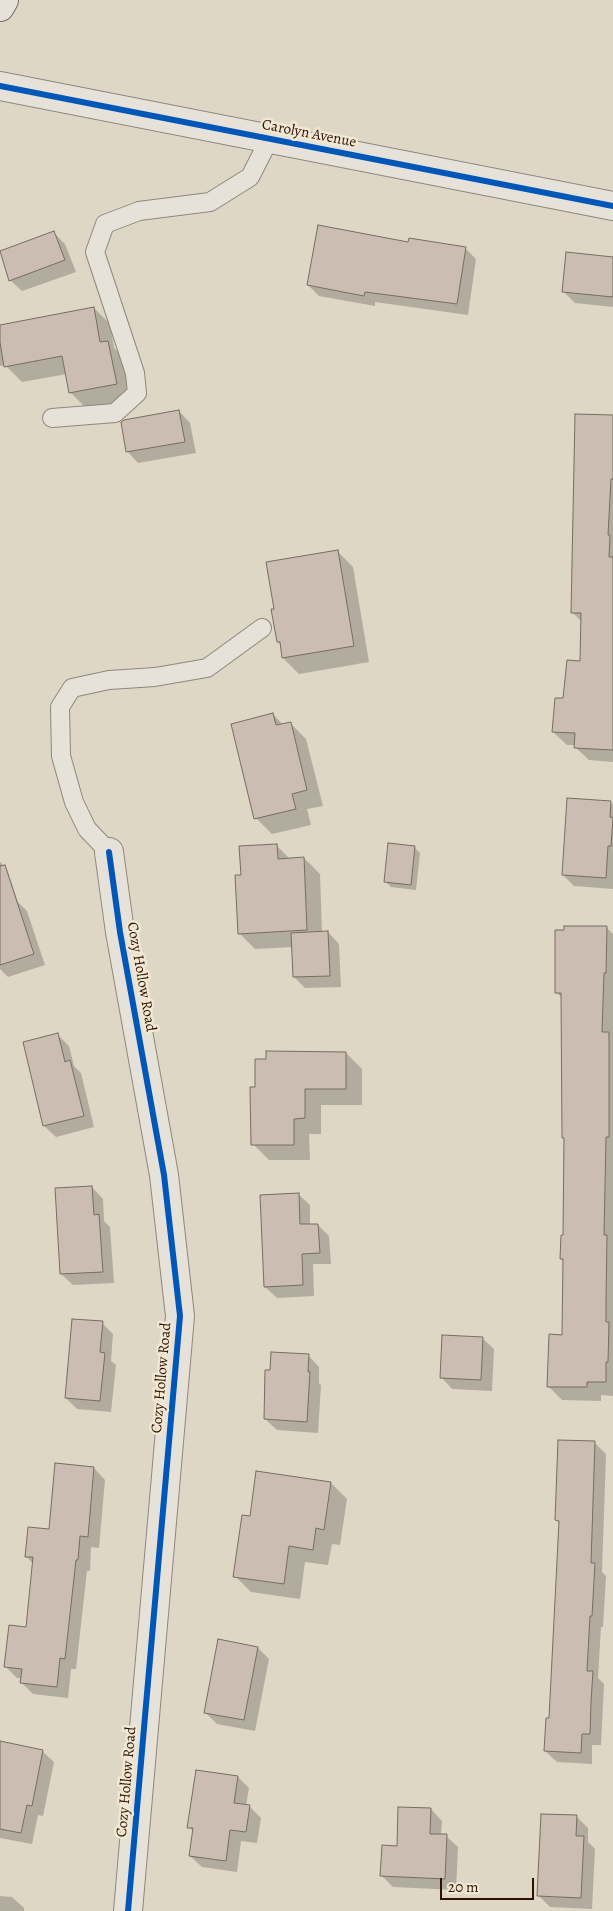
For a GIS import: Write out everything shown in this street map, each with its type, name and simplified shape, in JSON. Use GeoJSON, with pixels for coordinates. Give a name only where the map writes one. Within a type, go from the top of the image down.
{"type":"FeatureCollection","features":[{"type":"Feature","properties":{"kind":"street"},"geometry":{"type":"LineString","coordinates":[[0,7],[4,0]]}},
{"type":"Feature","properties":{"kind":"street","name":"Carolyn Avenue"},"geometry":{"type":"LineString","coordinates":[[0,86],[613,206]]}},
{"type":"Feature","properties":{"kind":"street","name":"Cozy Hollow Road"},"geometry":{"type":"LineString","coordinates":[[109,852],[120,932],[164,1175],[180,1316],[128,1911]]}},
{"type":"Feature","properties":{"kind":"lane"},"geometry":{"type":"LineString","coordinates":[[52,418],[115,413],[137,393],[135,373],[95,252],[104,224],[139,211],[210,202],[250,177],[269,140]]}},
{"type":"Feature","properties":{"kind":"lane"},"geometry":{"type":"LineString","coordinates":[[109,852],[87,828],[74,802],[61,756],[60,707],[72,688],[109,680],[155,677],[207,668],[262,628]]}},
{"type":"Feature","properties":{"kind":"building"},"geometry":{"type":"Polygon","coordinates":[[[318,225],[408,242],[409,238],[466,247],[457,304],[365,292],[364,296],[307,285],[318,225]]]}},
{"type":"Feature","properties":{"kind":"building"},"geometry":{"type":"Polygon","coordinates":[[[54,231],[65,260],[9,281],[0,251],[54,231]]]}},
{"type":"Feature","properties":{"kind":"building"},"geometry":{"type":"Polygon","coordinates":[[[566,252],[613,257],[613,297],[562,292],[566,252]]]}},
{"type":"Feature","properties":{"kind":"building"},"geometry":{"type":"Polygon","coordinates":[[[94,307],[100,342],[108,341],[117,384],[69,393],[62,356],[4,367],[0,342],[0,325],[94,307]]]}},
{"type":"Feature","properties":{"kind":"building"},"geometry":{"type":"Polygon","coordinates":[[[179,410],[185,442],[126,452],[121,422],[179,410]]]}},
{"type":"Feature","properties":{"kind":"building"},"geometry":{"type":"Polygon","coordinates":[[[575,414],[613,415],[613,479],[611,479],[608,535],[610,535],[609,557],[613,557],[613,750],[574,748],[575,733],[552,732],[555,698],[563,698],[567,660],[580,661],[581,613],[571,613],[575,414]]]}},
{"type":"Feature","properties":{"kind":"building"},"geometry":{"type":"Polygon","coordinates":[[[338,550],[354,646],[282,658],[280,642],[277,642],[271,609],[274,609],[266,562],[338,550]]]}},
{"type":"Feature","properties":{"kind":"building"},"geometry":{"type":"Polygon","coordinates":[[[273,713],[276,725],[291,722],[307,790],[292,794],[296,809],[254,819],[231,724],[273,713]]]}},
{"type":"Feature","properties":{"kind":"building"},"geometry":{"type":"Polygon","coordinates":[[[567,798],[611,801],[610,817],[613,818],[611,846],[608,846],[606,878],[562,875],[567,798]]]}},
{"type":"Feature","properties":{"kind":"building"},"geometry":{"type":"Polygon","coordinates":[[[388,843],[415,846],[411,885],[384,882],[388,843]]]}},
{"type":"Feature","properties":{"kind":"building"},"geometry":{"type":"Polygon","coordinates":[[[277,844],[278,859],[304,857],[307,930],[238,934],[235,875],[241,875],[239,846],[277,844]]]}},
{"type":"Feature","properties":{"kind":"building"},"geometry":{"type":"Polygon","coordinates":[[[5,865],[34,954],[0,965],[0,866],[5,865]]]}},
{"type":"Feature","properties":{"kind":"building"},"geometry":{"type":"Polygon","coordinates":[[[564,926],[607,926],[602,1032],[609,1032],[609,1137],[606,1137],[604,1235],[607,1235],[606,1322],[609,1322],[608,1362],[606,1362],[606,1382],[587,1382],[587,1387],[547,1387],[549,1334],[562,1335],[563,1259],[560,1259],[561,1235],[563,1235],[564,1138],[562,1138],[561,993],[555,993],[555,930],[564,930],[564,926]]]}},
{"type":"Feature","properties":{"kind":"building"},"geometry":{"type":"Polygon","coordinates":[[[328,931],[330,976],[293,977],[291,933],[328,931]]]}},
{"type":"Feature","properties":{"kind":"building"},"geometry":{"type":"Polygon","coordinates":[[[58,1033],[65,1062],[70,1060],[84,1116],[43,1126],[23,1042],[58,1033]]]}},
{"type":"Feature","properties":{"kind":"building"},"geometry":{"type":"Polygon","coordinates":[[[266,1051],[346,1052],[346,1089],[305,1089],[305,1118],[294,1119],[294,1145],[251,1145],[250,1087],[255,1087],[255,1059],[266,1059],[266,1051]]]}},
{"type":"Feature","properties":{"kind":"building"},"geometry":{"type":"Polygon","coordinates":[[[92,1186],[94,1215],[99,1214],[103,1272],[60,1274],[55,1188],[92,1186]]]}},
{"type":"Feature","properties":{"kind":"building"},"geometry":{"type":"Polygon","coordinates":[[[299,1193],[300,1224],[318,1224],[320,1253],[302,1254],[303,1285],[264,1287],[260,1195],[299,1193]]]}},
{"type":"Feature","properties":{"kind":"building"},"geometry":{"type":"Polygon","coordinates":[[[72,1319],[103,1321],[100,1352],[105,1353],[100,1401],[65,1398],[72,1319]]]}},
{"type":"Feature","properties":{"kind":"building"},"geometry":{"type":"Polygon","coordinates":[[[442,1335],[483,1337],[481,1380],[440,1378],[442,1335]]]}},
{"type":"Feature","properties":{"kind":"building"},"geometry":{"type":"Polygon","coordinates":[[[271,1352],[309,1354],[308,1372],[310,1372],[307,1422],[264,1419],[265,1370],[270,1370],[271,1352]]]}},
{"type":"Feature","properties":{"kind":"building"},"geometry":{"type":"Polygon","coordinates":[[[558,1440],[595,1441],[591,1563],[595,1563],[587,1671],[593,1671],[590,1734],[582,1734],[581,1753],[544,1751],[546,1718],[549,1718],[559,1521],[555,1520],[558,1440]]]}},
{"type":"Feature","properties":{"kind":"building"},"geometry":{"type":"Polygon","coordinates":[[[55,1463],[94,1467],[88,1537],[80,1536],[65,1659],[60,1658],[57,1687],[20,1683],[22,1669],[4,1667],[9,1625],[26,1627],[33,1557],[25,1557],[28,1527],[49,1529],[55,1463]]]}},
{"type":"Feature","properties":{"kind":"building"},"geometry":{"type":"Polygon","coordinates":[[[256,1471],[331,1482],[324,1530],[316,1528],[313,1550],[289,1546],[284,1584],[233,1577],[242,1515],[250,1516],[256,1471]]]}},
{"type":"Feature","properties":{"kind":"building"},"geometry":{"type":"Polygon","coordinates":[[[218,1639],[258,1647],[244,1720],[204,1713],[218,1639]]]}},
{"type":"Feature","properties":{"kind":"building"},"geometry":{"type":"Polygon","coordinates":[[[0,1741],[43,1750],[32,1806],[27,1805],[21,1833],[0,1829],[0,1741]]]}},
{"type":"Feature","properties":{"kind":"building"},"geometry":{"type":"Polygon","coordinates":[[[196,1770],[238,1776],[234,1803],[250,1805],[246,1832],[230,1830],[226,1861],[189,1856],[193,1828],[187,1828],[196,1770]]]}},
{"type":"Feature","properties":{"kind":"building"},"geometry":{"type":"Polygon","coordinates":[[[398,1807],[431,1808],[430,1834],[447,1834],[445,1879],[380,1876],[382,1845],[397,1846],[398,1807]]]}},
{"type":"Feature","properties":{"kind":"building"},"geometry":{"type":"Polygon","coordinates":[[[541,1814],[577,1815],[576,1836],[584,1836],[581,1898],[537,1896],[541,1814]]]}},
{"type":"Feature","properties":{"kind":"cycle path"},"geometry":{"type":"LineString","coordinates":[[0,86],[613,206]]}},
{"type":"Feature","properties":{"kind":"cycle path"},"geometry":{"type":"LineString","coordinates":[[109,852],[120,932],[164,1175],[180,1316],[128,1911]]}}]}
